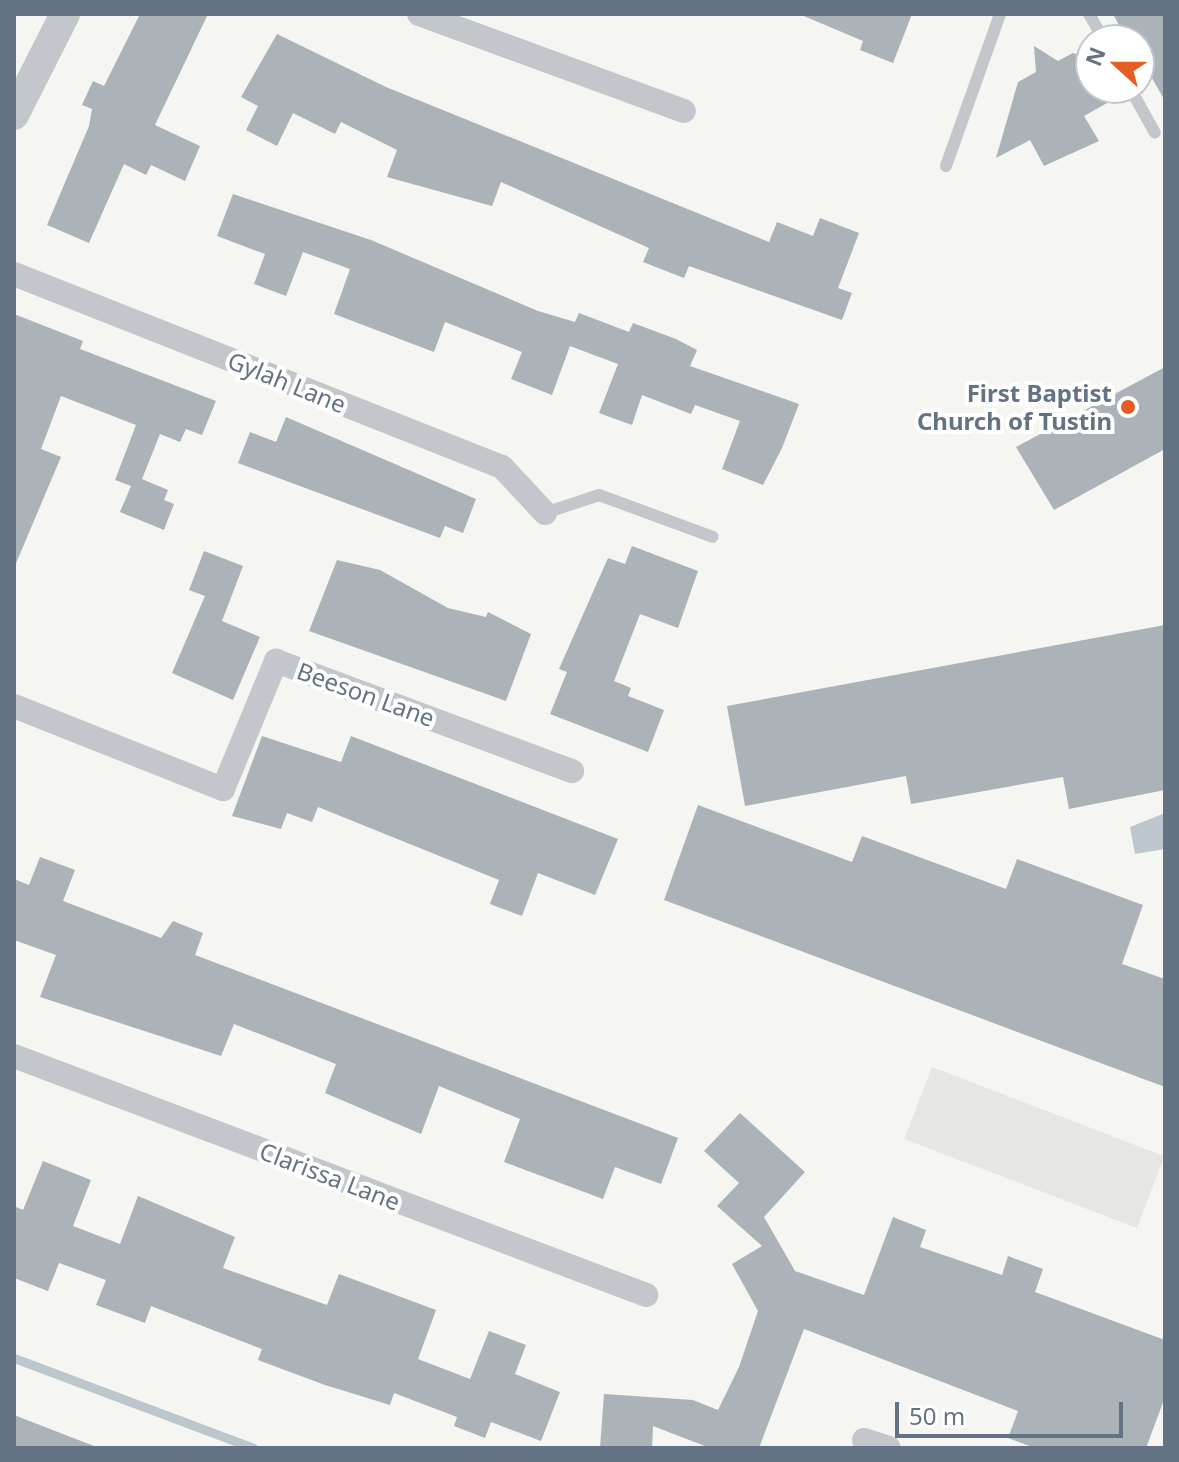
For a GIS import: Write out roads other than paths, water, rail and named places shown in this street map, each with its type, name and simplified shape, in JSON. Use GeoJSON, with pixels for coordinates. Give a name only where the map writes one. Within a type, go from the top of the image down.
{"type":"FeatureCollection","features":[{"type":"Feature","properties":{"kind":"street"},"geometry":{"type":"LineString","coordinates":[[14,115],[65,14]]}},
{"type":"Feature","properties":{"kind":"street"},"geometry":{"type":"LineString","coordinates":[[419,14],[684,111]]}},
{"type":"Feature","properties":{"kind":"street","name":"Gylah Lane"},"geometry":{"type":"LineString","coordinates":[[14,274],[502,467],[545,513]]}},
{"type":"Feature","properties":{"kind":"street","name":"Beeson Lane"},"geometry":{"type":"LineString","coordinates":[[14,706],[223,789],[276,661],[572,771]]}},
{"type":"Feature","properties":{"kind":"street","name":"Clarissa Lane"},"geometry":{"type":"LineString","coordinates":[[14,1056],[646,1295]]}},
{"type":"Feature","properties":{"kind":"street"},"geometry":{"type":"LineString","coordinates":[[864,1440],[889,1448]]}},
{"type":"Feature","properties":{"kind":"lane"},"geometry":{"type":"LineString","coordinates":[[946,166],[1000,14]]}},
{"type":"Feature","properties":{"kind":"lane"},"geometry":{"type":"LineString","coordinates":[[1139,104],[1155,133]]}},
{"type":"Feature","properties":{"kind":"lane"},"geometry":{"type":"LineString","coordinates":[[545,513],[599,495],[713,537]]}},
{"type":"Feature","properties":{"kind":"waterway"},"geometry":{"type":"LineString","coordinates":[[14,1358],[254,1448]]}},
{"type":"Feature","properties":{"kind":"place","name":"First Baptist Church of Tustin"},"geometry":{"type":"Point","coordinates":[1128,407]}}]}
